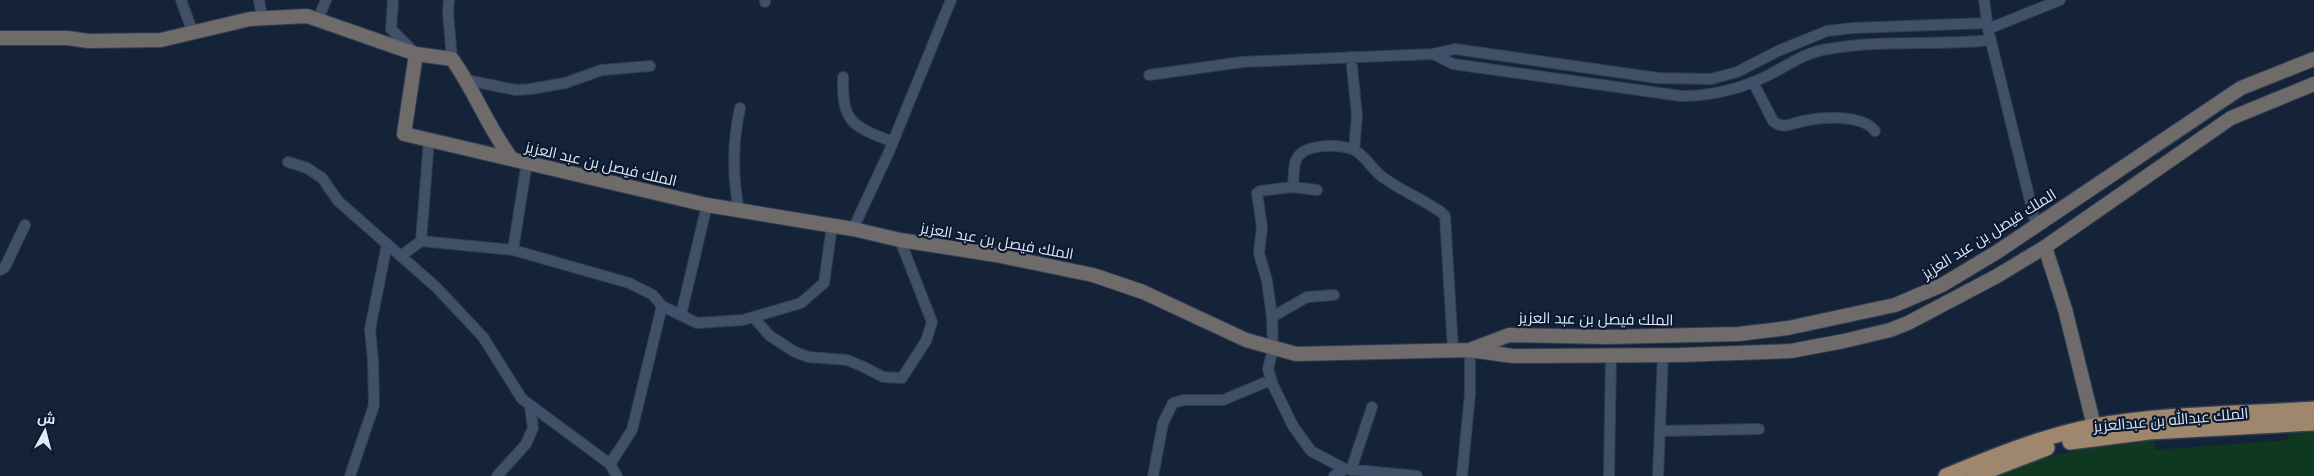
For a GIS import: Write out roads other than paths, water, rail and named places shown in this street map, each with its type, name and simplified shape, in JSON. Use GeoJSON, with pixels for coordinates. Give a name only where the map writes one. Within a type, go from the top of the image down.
{"type":"FeatureCollection","features":[{"type":"Feature","properties":{"kind":"main road","name":"الملك عبدالله بن عبدالعزيز"},"geometry":{"type":"LineString","coordinates":[[1946,476],[2044,438],[2094,426],[2145,420],[2314,409]]}},
{"type":"Feature","properties":{"kind":"main road","name":"الملك عبدالله بن عبدالعزيز"},"geometry":{"type":"LineString","coordinates":[[1974,476],[2054,446],[2084,439],[2149,432],[2314,423]]}},
{"type":"Feature","properties":{"kind":"street"},"geometry":{"type":"LineString","coordinates":[[181,0],[193,33]]}},
{"type":"Feature","properties":{"kind":"street"},"geometry":{"type":"LineString","coordinates":[[258,0],[262,18]]}},
{"type":"Feature","properties":{"kind":"street"},"geometry":{"type":"LineString","coordinates":[[318,20],[326,0]]}},
{"type":"Feature","properties":{"kind":"street"},"geometry":{"type":"LineString","coordinates":[[393,0],[391,29],[416,54]]}},
{"type":"Feature","properties":{"kind":"street"},"geometry":{"type":"LineString","coordinates":[[0,38],[68,38],[88,41],[161,40],[250,19],[307,16],[416,54],[452,59],[448,13],[449,0]]}},
{"type":"Feature","properties":{"kind":"street"},"geometry":{"type":"LineString","coordinates":[[853,229],[893,142],[951,0]]}},
{"type":"Feature","properties":{"kind":"street"},"geometry":{"type":"LineString","coordinates":[[1984,0],[1989,31],[2036,225]]}},
{"type":"Feature","properties":{"kind":"street"},"geometry":{"type":"LineString","coordinates":[[1434,54],[1452,64],[1681,96],[1700,96],[1753,82],[1800,57],[1827,49],[1989,31],[2060,0]]}},
{"type":"Feature","properties":{"kind":"street"},"geometry":{"type":"LineString","coordinates":[[1149,76],[1242,62],[1434,54],[1455,49],[1658,78],[1711,80],[1737,72],[1778,51],[1827,31],[1853,28],[1989,31]]}},
{"type":"Feature","properties":{"kind":"street","name":"الملك فيصل بن عبد العزيز"},"geometry":{"type":"LineString","coordinates":[[416,54],[404,134],[707,205],[853,229],[900,240],[996,255],[1093,275],[1143,292],[1246,340],[1296,354],[1470,350],[1514,356],[1663,355],[1791,351],[1890,330],[1952,301],[2045,247],[2231,118],[2314,84]]}},
{"type":"Feature","properties":{"kind":"street"},"geometry":{"type":"LineString","coordinates":[[1351,58],[1357,116],[1354,150]]}},
{"type":"Feature","properties":{"kind":"street","name":"الملك فيصل بن عبد العزيز"},"geometry":{"type":"LineString","coordinates":[[452,59],[467,80],[497,140],[512,159]]}},
{"type":"Feature","properties":{"kind":"street","name":"الملك فيصل بن عبد العزيز"},"geometry":{"type":"LineString","coordinates":[[1470,350],[1509,335],[1616,337],[1739,334],[1788,328],[1882,309],[1942,285],[2036,225],[2241,88],[2314,59]]}},
{"type":"Feature","properties":{"kind":"street"},"geometry":{"type":"LineString","coordinates":[[467,80],[516,90],[531,89],[565,83],[602,70],[650,66]]}},
{"type":"Feature","properties":{"kind":"street"},"geometry":{"type":"LineString","coordinates":[[843,77],[842,100],[844,111],[849,119],[872,134],[893,142]]}},
{"type":"Feature","properties":{"kind":"street"},"geometry":{"type":"LineString","coordinates":[[1753,82],[1778,125],[1784,126],[1805,120],[1846,118],[1865,122],[1875,131]]}},
{"type":"Feature","properties":{"kind":"street"},"geometry":{"type":"LineString","coordinates":[[739,210],[733,178],[733,141],[740,108]]}},
{"type":"Feature","properties":{"kind":"street"},"geometry":{"type":"LineString","coordinates":[[421,241],[430,140]]}},
{"type":"Feature","properties":{"kind":"street"},"geometry":{"type":"LineString","coordinates":[[1293,187],[1296,158],[1302,153],[1329,146],[1342,146],[1354,150],[1382,177],[1432,206],[1444,216],[1453,350]]}},
{"type":"Feature","properties":{"kind":"street"},"geometry":{"type":"LineString","coordinates":[[288,162],[307,168],[322,178],[338,201],[374,234],[402,255],[483,337],[522,399],[610,464],[616,476]]}},
{"type":"Feature","properties":{"kind":"street"},"geometry":{"type":"LineString","coordinates":[[513,250],[527,162]]}},
{"type":"Feature","properties":{"kind":"street"},"geometry":{"type":"LineString","coordinates":[[1318,190],[1293,187],[1260,190],[1256,198],[1262,227],[1260,262],[1267,281],[1272,317],[1273,349],[1268,370],[1271,380],[1293,426],[1311,451],[1348,470],[1417,476]]}},
{"type":"Feature","properties":{"kind":"street"},"geometry":{"type":"LineString","coordinates":[[681,315],[707,205]]}},
{"type":"Feature","properties":{"kind":"street"},"geometry":{"type":"LineString","coordinates":[[0,270],[5,267],[26,225]]}},
{"type":"Feature","properties":{"kind":"street"},"geometry":{"type":"LineString","coordinates":[[402,255],[421,241],[513,250],[629,283],[653,295],[662,306],[697,323],[754,318],[801,303],[824,282],[832,226]]}},
{"type":"Feature","properties":{"kind":"street"},"geometry":{"type":"LineString","coordinates":[[754,318],[770,336],[795,352],[809,357],[847,360],[864,366],[882,377],[902,378],[926,341],[932,322],[900,240]]}},
{"type":"Feature","properties":{"kind":"street"},"geometry":{"type":"LineString","coordinates":[[350,476],[374,405],[374,360],[370,329],[387,244]]}},
{"type":"Feature","properties":{"kind":"street"},"geometry":{"type":"LineString","coordinates":[[2045,247],[2065,309],[2094,426]]}},
{"type":"Feature","properties":{"kind":"street"},"geometry":{"type":"LineString","coordinates":[[1272,317],[1307,297],[1334,295]]}},
{"type":"Feature","properties":{"kind":"street"},"geometry":{"type":"LineString","coordinates":[[610,464],[632,430],[662,306]]}},
{"type":"Feature","properties":{"kind":"street"},"geometry":{"type":"LineString","coordinates":[[1882,309],[1890,330]]}},
{"type":"Feature","properties":{"kind":"street"},"geometry":{"type":"LineString","coordinates":[[1462,476],[1470,394],[1470,350]]}},
{"type":"Feature","properties":{"kind":"street"},"geometry":{"type":"LineString","coordinates":[[1609,476],[1611,355]]}},
{"type":"Feature","properties":{"kind":"street"},"geometry":{"type":"LineString","coordinates":[[1658,476],[1663,355]]}},
{"type":"Feature","properties":{"kind":"street"},"geometry":{"type":"LineString","coordinates":[[1153,476],[1163,423],[1173,403],[1184,400],[1223,400],[1271,380]]}},
{"type":"Feature","properties":{"kind":"street"},"geometry":{"type":"LineString","coordinates":[[497,476],[526,444],[533,428],[530,406]]}},
{"type":"Feature","properties":{"kind":"street"},"geometry":{"type":"LineString","coordinates":[[1334,476],[1348,470],[1372,407]]}},
{"type":"Feature","properties":{"kind":"street"},"geometry":{"type":"LineString","coordinates":[[1660,431],[1759,429]]}}]}
